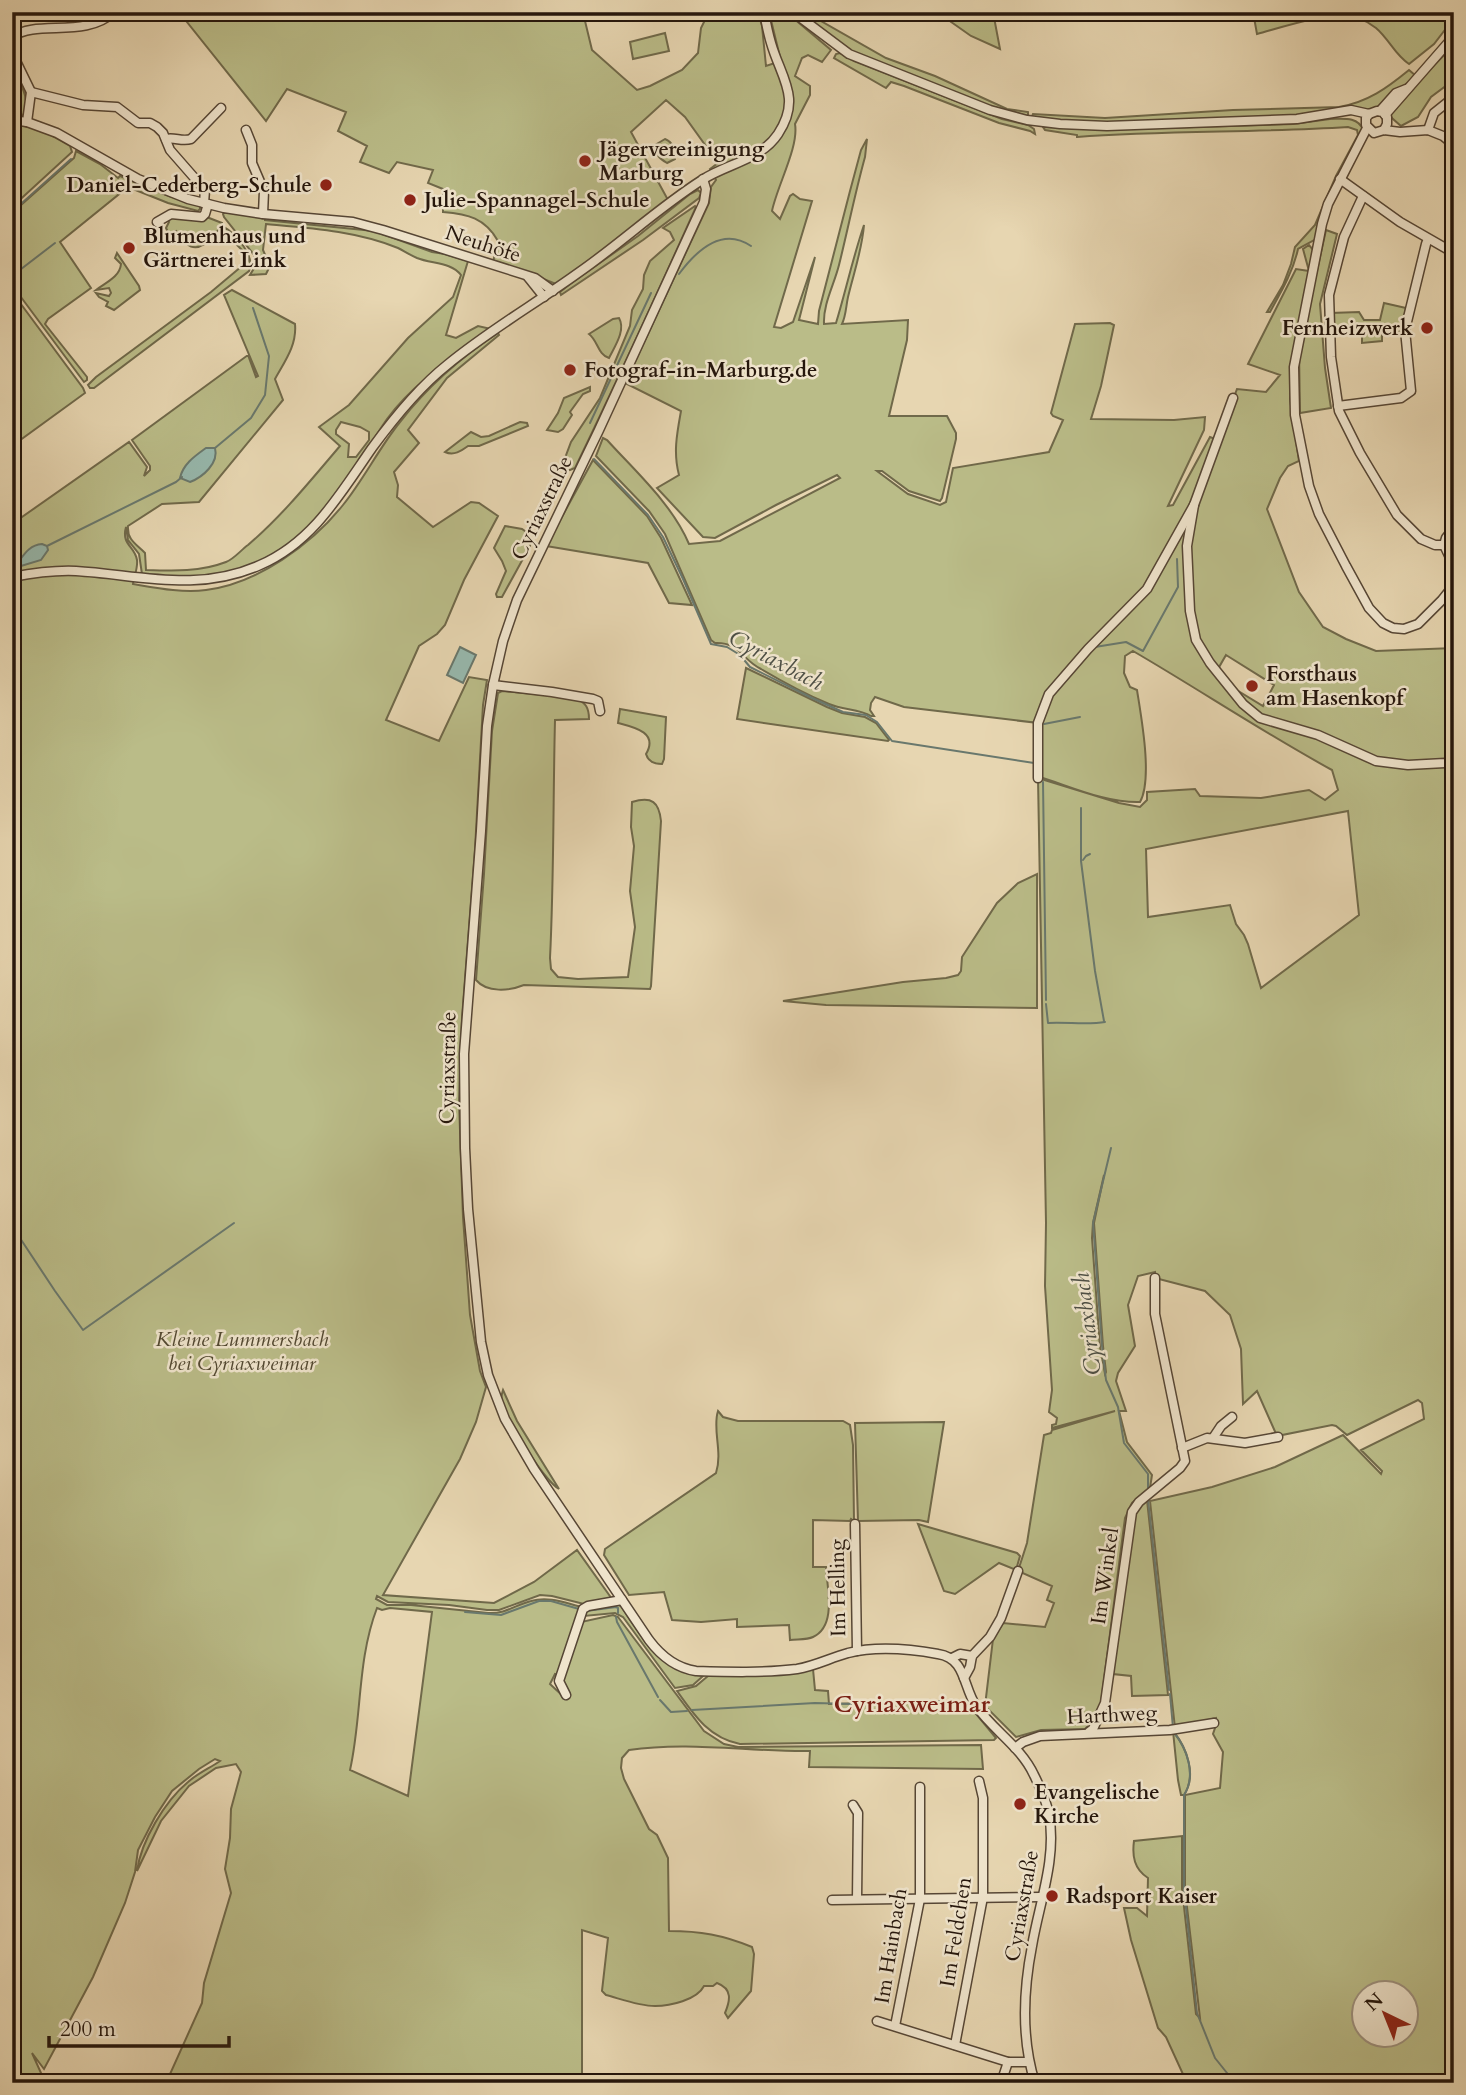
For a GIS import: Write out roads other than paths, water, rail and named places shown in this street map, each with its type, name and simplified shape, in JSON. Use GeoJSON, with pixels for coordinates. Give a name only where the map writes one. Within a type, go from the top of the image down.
{"type":"FeatureCollection","features":[{"type":"Feature","properties":{"kind":"street"},"geometry":{"type":"LineString","coordinates":[[12,37],[28,31],[90,25],[114,12]]}},
{"type":"Feature","properties":{"kind":"street"},"geometry":{"type":"LineString","coordinates":[[12,577],[41,572],[73,571],[156,580],[200,581],[244,572],[279,556],[309,533],[327,513],[393,420],[438,372],[470,346],[579,273],[703,179],[743,161],[777,136],[790,106],[789,89],[771,44],[764,12]]}},
{"type":"Feature","properties":{"kind":"street"},"geometry":{"type":"LineString","coordinates":[[793,12],[849,54],[990,110],[1027,121],[1108,126],[1297,119],[1351,110],[1369,124]]}},
{"type":"Feature","properties":{"kind":"street"},"geometry":{"type":"LineString","coordinates":[[1369,124],[1384,119],[1406,89],[1453,38]]}},
{"type":"Feature","properties":{"kind":"street"},"geometry":{"type":"LineString","coordinates":[[12,53],[31,92],[27,122]]}},
{"type":"Feature","properties":{"kind":"street"},"geometry":{"type":"LineString","coordinates":[[31,92],[83,105],[117,107],[138,122],[150,123],[163,133],[170,150],[205,190],[206,204],[202,217],[171,214],[156,222]]}},
{"type":"Feature","properties":{"kind":"street"},"geometry":{"type":"LineString","coordinates":[[1428,130],[1434,113],[1454,97]]}},
{"type":"Feature","properties":{"kind":"street"},"geometry":{"type":"LineString","coordinates":[[166,139],[191,139],[221,108]]}},
{"type":"Feature","properties":{"kind":"street"},"geometry":{"type":"LineString","coordinates":[[1454,145],[1443,136],[1428,130],[1408,131],[1374,111],[1324,212],[1296,353],[1294,388],[1295,415],[1308,486],[1319,514],[1376,618],[1387,626],[1404,629],[1418,624],[1454,585]]}},
{"type":"Feature","properties":{"kind":"street","name":"Neuhöfe"},"geometry":{"type":"LineString","coordinates":[[12,120],[44,128],[144,182],[206,204],[263,214],[359,224],[539,280],[553,290]]}},
{"type":"Feature","properties":{"kind":"street"},"geometry":{"type":"LineString","coordinates":[[246,130],[252,145],[252,163],[264,191],[263,214]]}},
{"type":"Feature","properties":{"kind":"street","name":"Cyriaxstraße"},"geometry":{"type":"LineString","coordinates":[[703,179],[706,189],[704,201],[599,430],[517,600],[503,641],[493,685],[487,726],[464,1054],[467,1199],[481,1342],[492,1387],[512,1433],[622,1600],[655,1648],[667,1659],[687,1670],[785,1670],[814,1665],[857,1651],[876,1649],[930,1652],[952,1658],[958,1665],[975,1704],[1015,1748],[1034,1774],[1049,1814],[1051,1842],[1026,1993],[1025,2033],[1035,2083]]}},
{"type":"Feature","properties":{"kind":"street"},"geometry":{"type":"LineString","coordinates":[[1340,179],[1429,239],[1452,248]]}},
{"type":"Feature","properties":{"kind":"street"},"geometry":{"type":"LineString","coordinates":[[1363,197],[1344,237],[1329,295],[1331,346],[1341,419],[1397,515],[1421,538],[1435,545],[1444,545]]}},
{"type":"Feature","properties":{"kind":"street"},"geometry":{"type":"LineString","coordinates":[[1338,406],[1401,398],[1411,391],[1405,330],[1429,239]]}},
{"type":"Feature","properties":{"kind":"street","name":"Neuhöfe"},"geometry":{"type":"LineString","coordinates":[[528,277],[544,297]]}},
{"type":"Feature","properties":{"kind":"street"},"geometry":{"type":"LineString","coordinates":[[1038,778],[1038,723],[1049,694],[1088,649],[1147,589],[1194,505],[1233,398]]}},
{"type":"Feature","properties":{"kind":"street"},"geometry":{"type":"LineString","coordinates":[[1194,505],[1187,559],[1190,611],[1196,640],[1242,704],[1260,718],[1318,735],[1376,761],[1408,765],[1454,761]]}},
{"type":"Feature","properties":{"kind":"street"},"geometry":{"type":"LineString","coordinates":[[1454,528],[1444,545],[1454,566]]}},
{"type":"Feature","properties":{"kind":"street"},"geometry":{"type":"LineString","coordinates":[[493,685],[593,699],[598,701],[600,711]]}},
{"type":"Feature","properties":{"kind":"street"},"geometry":{"type":"LineString","coordinates":[[1155,1278],[1155,1314],[1182,1448],[1207,1438],[1245,1443],[1278,1437]]}},
{"type":"Feature","properties":{"kind":"street"},"geometry":{"type":"LineString","coordinates":[[1213,1438],[1221,1426],[1232,1417]]}},
{"type":"Feature","properties":{"kind":"street","name":"Im Winkel"},"geometry":{"type":"LineString","coordinates":[[1089,1732],[1105,1703],[1132,1512],[1139,1502],[1184,1465],[1182,1448]]}},
{"type":"Feature","properties":{"kind":"street","name":"Im Helling"},"geometry":{"type":"LineString","coordinates":[[855,1524],[857,1651]]}},
{"type":"Feature","properties":{"kind":"street"},"geometry":{"type":"LineString","coordinates":[[964,1678],[972,1656],[1001,1618],[1018,1570]]}},
{"type":"Feature","properties":{"kind":"street"},"geometry":{"type":"LineString","coordinates":[[566,1695],[559,1681],[583,1609],[622,1600]]}},
{"type":"Feature","properties":{"kind":"street","name":"Cyriaxstraße"},"geometry":{"type":"LineString","coordinates":[[952,1658],[960,1654],[972,1656]]}},
{"type":"Feature","properties":{"kind":"street","name":"Harthweg"},"geometry":{"type":"LineString","coordinates":[[1015,1748],[1040,1736],[1170,1730],[1214,1723]]}},
{"type":"Feature","properties":{"kind":"street","name":"Im Feldchen"},"geometry":{"type":"LineString","coordinates":[[955,2045],[983,1897],[983,1798],[979,1781]]}},
{"type":"Feature","properties":{"kind":"street","name":"Im Hainbach"},"geometry":{"type":"LineString","coordinates":[[895,2026],[920,1899],[920,1787]]}},
{"type":"Feature","properties":{"kind":"street"},"geometry":{"type":"LineString","coordinates":[[853,1805],[858,1813],[858,1899]]}},
{"type":"Feature","properties":{"kind":"street"},"geometry":{"type":"LineString","coordinates":[[832,1900],[1042,1896]]}},
{"type":"Feature","properties":{"kind":"street"},"geometry":{"type":"LineString","coordinates":[[877,2021],[1008,2062],[1029,2062]]}},
{"type":"Feature","properties":{"kind":"street"},"geometry":{"type":"LineString","coordinates":[[1001,2083],[1008,2062]]}},
{"type":"Feature","properties":{"kind":"water"},"geometry":{"type":"Polygon","coordinates":[[[206,448],[215,448],[216,454],[209,469],[190,482],[180,478],[187,464],[206,448]]]}},
{"type":"Feature","properties":{"kind":"water"},"geometry":{"type":"Polygon","coordinates":[[[42,544],[47,546],[48,550],[41,560],[21,566],[19,561],[26,552],[42,544]]]}},
{"type":"Feature","properties":{"kind":"water"},"geometry":{"type":"Polygon","coordinates":[[[460,647],[476,655],[463,683],[447,675],[460,647]]]}},
{"type":"Feature","properties":{"kind":"waterway"},"geometry":{"type":"LineString","coordinates":[[12,212],[71,159]]}},
{"type":"Feature","properties":{"kind":"waterway"},"geometry":{"type":"LineString","coordinates":[[679,274],[693,257],[720,240],[730,239],[751,246]]}},
{"type":"Feature","properties":{"kind":"waterway"},"geometry":{"type":"LineString","coordinates":[[12,276],[55,243]]}},
{"type":"Feature","properties":{"kind":"waterway"},"geometry":{"type":"LineString","coordinates":[[590,423],[651,293]]}},
{"type":"Feature","properties":{"kind":"waterway"},"geometry":{"type":"LineString","coordinates":[[215,448],[251,418],[265,395],[269,356],[253,308]]}},
{"type":"Feature","properties":{"kind":"waterway","name":"Cyriaxbach"},"geometry":{"type":"LineString","coordinates":[[594,459],[648,515],[663,537],[711,644],[727,647],[740,655],[750,667],[812,698],[843,712],[866,715],[877,722],[892,741],[1034,763]]}},
{"type":"Feature","properties":{"kind":"waterway"},"geometry":{"type":"LineString","coordinates":[[47,546],[182,477]]}},
{"type":"Feature","properties":{"kind":"waterway"},"geometry":{"type":"LineString","coordinates":[[1095,647],[1126,642],[1143,651],[1178,587],[1177,559]]}},
{"type":"Feature","properties":{"kind":"waterway"},"geometry":{"type":"LineString","coordinates":[[12,588],[18,580]]}},
{"type":"Feature","properties":{"kind":"waterway"},"geometry":{"type":"LineString","coordinates":[[1044,724],[1080,717]]}},
{"type":"Feature","properties":{"kind":"waterway","name":"Cyriaxbach"},"geometry":{"type":"LineString","coordinates":[[1043,782],[1046,1000]]}},
{"type":"Feature","properties":{"kind":"waterway","name":"Cyriaxbach"},"geometry":{"type":"LineString","coordinates":[[1081,808],[1081,861],[1104,1021]]}},
{"type":"Feature","properties":{"kind":"waterway"},"geometry":{"type":"LineString","coordinates":[[1083,860],[1090,854]]}},
{"type":"Feature","properties":{"kind":"waterway","name":"Cyriaxbach"},"geometry":{"type":"LineString","coordinates":[[1046,1004],[1048,1023],[1105,1022]]}},
{"type":"Feature","properties":{"kind":"waterway","name":"Cyriaxbach"},"geometry":{"type":"LineString","coordinates":[[1111,1148],[1093,1223],[1102,1346],[1106,1380],[1118,1407],[1124,1443],[1148,1474],[1148,1489]]}},
{"type":"Feature","properties":{"kind":"waterway"},"geometry":{"type":"LineString","coordinates":[[12,1226],[83,1330],[234,1223]]}},
{"type":"Feature","properties":{"kind":"waterway","name":"Cyriaxbach"},"geometry":{"type":"LineString","coordinates":[[1148,1499],[1169,1690]]}},
{"type":"Feature","properties":{"kind":"waterway"},"geometry":{"type":"LineString","coordinates":[[465,1612],[501,1615],[539,1601],[551,1601],[579,1609]]}},
{"type":"Feature","properties":{"kind":"waterway"},"geometry":{"type":"LineString","coordinates":[[586,1611],[616,1607],[618,1613]]}},
{"type":"Feature","properties":{"kind":"waterway"},"geometry":{"type":"LineString","coordinates":[[616,1617],[658,1697]]}},
{"type":"Feature","properties":{"kind":"waterway","name":"Cyriaxbach"},"geometry":{"type":"LineString","coordinates":[[1170,1694],[1173,1728]]}},
{"type":"Feature","properties":{"kind":"waterway"},"geometry":{"type":"LineString","coordinates":[[660,1700],[671,1712],[687,1711]]}},
{"type":"Feature","properties":{"kind":"waterway"},"geometry":{"type":"LineString","coordinates":[[692,1710],[815,1703],[944,1701],[971,1709]]}},
{"type":"Feature","properties":{"kind":"waterway","name":"Cyriaxbach"},"geometry":{"type":"LineString","coordinates":[[1175,1734],[1184,1748],[1190,1772],[1188,1788],[1184,1795],[1184,1889],[1197,2013],[1215,2058],[1235,2083]]}},
{"type":"Feature","properties":{"kind":"place","name":"Jägervereinigung Marburg"},"geometry":{"type":"Point","coordinates":[585,161]}},
{"type":"Feature","properties":{"kind":"place","name":"Daniel-Cederberg-Schule"},"geometry":{"type":"Point","coordinates":[326,185]}},
{"type":"Feature","properties":{"kind":"place","name":"Julie-Spannagel-Schule"},"geometry":{"type":"Point","coordinates":[410,200]}},
{"type":"Feature","properties":{"kind":"place","name":"Blumenhaus und Gärtnerei Link"},"geometry":{"type":"Point","coordinates":[129,248]}},
{"type":"Feature","properties":{"kind":"place","name":"Fernheizwerk"},"geometry":{"type":"Point","coordinates":[1427,328]}},
{"type":"Feature","properties":{"kind":"place","name":"Fotograf-in-Marburg.de"},"geometry":{"type":"Point","coordinates":[570,370]}},
{"type":"Feature","properties":{"kind":"place","name":"Forsthaus am Hasenkopf"},"geometry":{"type":"Point","coordinates":[1252,686]}},
{"type":"Feature","properties":{"kind":"place","name":"Evangelische Kirche"},"geometry":{"type":"Point","coordinates":[1020,1804]}},
{"type":"Feature","properties":{"kind":"place","name":"Radsport Kaiser"},"geometry":{"type":"Point","coordinates":[1052,1896]}},
{"type":"Feature","properties":{"kind":"district","name":"Cyriaxweimar"},"geometry":{"type":"Point","coordinates":[912,1704]}},
{"type":"Feature","properties":{"kind":"park label","name":"Kleine Lummersbach bei Cyriaxweimar"},"geometry":{"type":"Point","coordinates":[242,1351]}}]}
